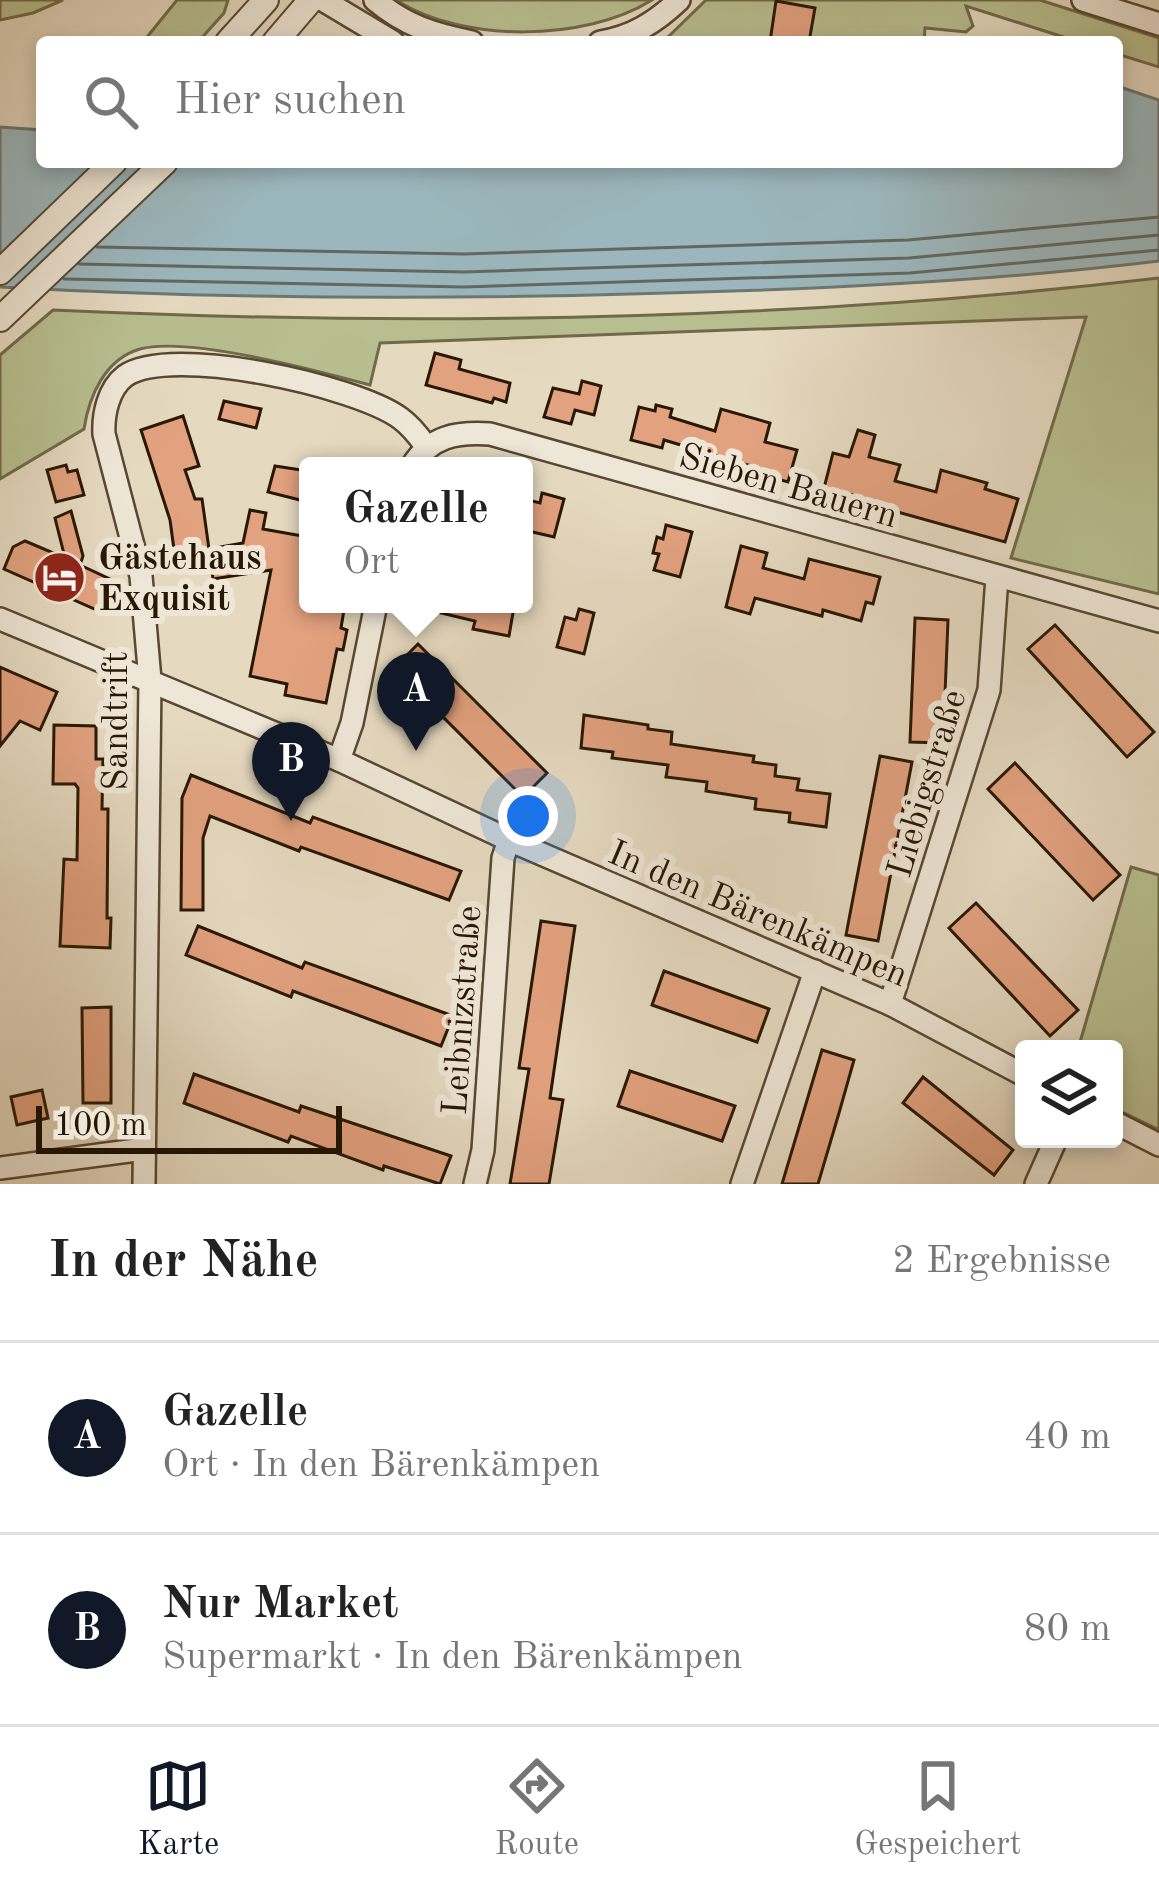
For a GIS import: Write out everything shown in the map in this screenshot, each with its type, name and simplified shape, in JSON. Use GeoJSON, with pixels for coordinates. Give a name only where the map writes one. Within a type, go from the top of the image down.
{"type":"FeatureCollection","features":[{"type":"Feature","properties":{"kind":"street"},"geometry":{"type":"LineString","coordinates":[[234,36],[266,0]]}},
{"type":"Feature","properties":{"kind":"street"},"geometry":{"type":"LineString","coordinates":[[280,36],[311,0]]}},
{"type":"Feature","properties":{"kind":"street"},"geometry":{"type":"LineString","coordinates":[[323,0],[383,36]]}},
{"type":"Feature","properties":{"kind":"street"},"geometry":{"type":"LineString","coordinates":[[375,0],[402,22],[442,36]]}},
{"type":"Feature","properties":{"kind":"street"},"geometry":{"type":"LineString","coordinates":[[625,36],[655,22],[679,0]]}},
{"type":"Feature","properties":{"kind":"street"},"geometry":{"type":"LineString","coordinates":[[1083,0],[1159,24]]}},
{"type":"Feature","properties":{"kind":"street"},"geometry":{"type":"LineString","coordinates":[[0,272],[109,168]]}},
{"type":"Feature","properties":{"kind":"street"},"geometry":{"type":"LineString","coordinates":[[0,319],[159,168]]}},
{"type":"Feature","properties":{"kind":"street","name":"Sandtrift"},"geometry":{"type":"LineString","coordinates":[[144,1184],[150,680],[141,576],[103,414],[124,377],[154,364],[178,362],[278,376],[369,402],[398,416],[425,445]]}},
{"type":"Feature","properties":{"kind":"street","name":"Sieben Bauern"},"geometry":{"type":"LineString","coordinates":[[425,445],[447,436],[490,434],[1159,621]]}},
{"type":"Feature","properties":{"kind":"street"},"geometry":{"type":"LineString","coordinates":[[418,457],[425,445]]}},
{"type":"Feature","properties":{"kind":"street","name":"Liebigstraße"},"geometry":{"type":"LineString","coordinates":[[890,1004],[989,690],[997,577]]}},
{"type":"Feature","properties":{"kind":"street"},"geometry":{"type":"LineString","coordinates":[[340,760],[374,613]]}},
{"type":"Feature","properties":{"kind":"street","name":"In den Bärenkämpen"},"geometry":{"type":"LineString","coordinates":[[0,619],[340,760],[509,840],[890,1004],[1015,1070]]}},
{"type":"Feature","properties":{"kind":"street","name":"Leibnizstraße"},"geometry":{"type":"LineString","coordinates":[[475,1184],[483,1150],[503,858],[509,840]]}},
{"type":"Feature","properties":{"kind":"street"},"geometry":{"type":"LineString","coordinates":[[742,1184],[815,971]]}},
{"type":"Feature","properties":{"kind":"street"},"geometry":{"type":"LineString","coordinates":[[1123,1127],[1159,1145]]}},
{"type":"Feature","properties":{"kind":"street"},"geometry":{"type":"LineString","coordinates":[[1036,1184],[1052,1148]]}},
{"type":"Feature","properties":{"kind":"street"},"geometry":{"type":"LineString","coordinates":[[0,1168],[145,1149]]}},
{"type":"Feature","properties":{"kind":"green space"},"geometry":{"type":"Polygon","coordinates":[[[0,0],[63,0],[0,20],[0,0]]]}},
{"type":"Feature","properties":{"kind":"green space"},"geometry":{"type":"Polygon","coordinates":[[[177,0],[228,0],[224,13],[203,36],[148,36],[177,0]]]}},
{"type":"Feature","properties":{"kind":"green space"},"geometry":{"type":"Polygon","coordinates":[[[396,0],[652,0],[593,24],[524,32],[454,24],[396,0]]]}},
{"type":"Feature","properties":{"kind":"green space"},"geometry":{"type":"Polygon","coordinates":[[[706,0],[1040,0],[1159,38],[1159,67],[1123,56],[1123,36],[1060,36],[966,6],[973,26],[966,32],[925,28],[924,36],[669,36],[706,0]]]}},
{"type":"Feature","properties":{"kind":"green space"},"geometry":{"type":"Polygon","coordinates":[[[1159,278],[1159,594],[1011,558],[1086,317],[380,343],[370,385],[220,351],[140,349],[117,361],[101,380],[84,429],[0,479],[0,355],[53,310],[330,318],[607,316],[883,304],[1159,278]]]}},
{"type":"Feature","properties":{"kind":"green space"},"geometry":{"type":"Polygon","coordinates":[[[1131,867],[1159,875],[1159,1130],[1123,1112],[1123,1040],[1081,1040],[1131,867]]]}},
{"type":"Feature","properties":{"kind":"water"},"geometry":{"type":"Polygon","coordinates":[[[1123,88],[1159,100],[1159,261],[913,283],[583,295],[250,296],[0,287],[0,127],[36,130],[36,168],[1123,168],[1123,88]]]}},
{"type":"Feature","properties":{"kind":"building"},"geometry":{"type":"Polygon","coordinates":[[[776,1],[815,8],[810,36],[771,36],[776,1]]]}},
{"type":"Feature","properties":{"kind":"building"},"geometry":{"type":"Polygon","coordinates":[[[435,353],[461,360],[459,369],[510,383],[506,402],[494,398],[492,403],[426,385],[435,353]]]}},
{"type":"Feature","properties":{"kind":"building"},"geometry":{"type":"Polygon","coordinates":[[[582,381],[601,386],[594,415],[575,410],[571,424],[544,417],[553,388],[579,394],[582,381]]]}},
{"type":"Feature","properties":{"kind":"building"},"geometry":{"type":"Polygon","coordinates":[[[224,401],[261,409],[256,428],[219,419],[224,401]]]}},
{"type":"Feature","properties":{"kind":"building"},"geometry":{"type":"Polygon","coordinates":[[[656,405],[672,409],[670,417],[715,431],[721,409],[770,423],[765,442],[797,450],[788,482],[763,475],[765,470],[664,440],[662,448],[631,440],[639,407],[655,411],[656,405]]]}},
{"type":"Feature","properties":{"kind":"building"},"geometry":{"type":"Polygon","coordinates":[[[183,416],[199,466],[185,470],[195,499],[202,499],[209,549],[243,543],[250,510],[266,513],[263,529],[299,535],[299,613],[344,613],[341,628],[347,630],[343,650],[337,649],[326,703],[285,695],[287,684],[250,676],[271,570],[213,579],[211,564],[176,564],[170,520],[141,430],[183,416]]]}},
{"type":"Feature","properties":{"kind":"building"},"geometry":{"type":"Polygon","coordinates":[[[858,430],[875,435],[869,457],[900,465],[895,481],[936,492],[941,470],[987,483],[985,489],[1018,499],[1005,542],[887,509],[878,518],[875,506],[848,493],[847,498],[823,492],[833,453],[849,457],[858,430]]]}},
{"type":"Feature","properties":{"kind":"building"},"geometry":{"type":"Polygon","coordinates":[[[66,465],[68,472],[77,470],[84,495],[56,502],[47,470],[66,465]]]}},
{"type":"Feature","properties":{"kind":"building"},"geometry":{"type":"Polygon","coordinates":[[[275,466],[299,470],[299,500],[268,492],[275,466]]]}},
{"type":"Feature","properties":{"kind":"building"},"geometry":{"type":"Polygon","coordinates":[[[542,493],[564,499],[554,537],[533,532],[533,501],[540,503],[542,493]]]}},
{"type":"Feature","properties":{"kind":"building"},"geometry":{"type":"Polygon","coordinates":[[[71,511],[83,556],[80,565],[112,580],[99,611],[4,569],[13,547],[25,541],[65,558],[55,518],[71,511]]]}},
{"type":"Feature","properties":{"kind":"building"},"geometry":{"type":"Polygon","coordinates":[[[666,525],[692,532],[680,577],[654,570],[657,537],[663,539],[666,525]]]}},
{"type":"Feature","properties":{"kind":"building"},"geometry":{"type":"Polygon","coordinates":[[[741,546],[767,553],[763,568],[804,579],[809,559],[880,577],[873,604],[866,602],[861,621],[755,598],[750,614],[726,607],[741,546]]]}},
{"type":"Feature","properties":{"kind":"building"},"geometry":{"type":"Polygon","coordinates":[[[579,609],[594,613],[584,654],[557,647],[565,617],[576,620],[579,609]]]}},
{"type":"Feature","properties":{"kind":"building"},"geometry":{"type":"Polygon","coordinates":[[[442,613],[513,613],[509,636],[473,629],[475,621],[442,613]]]}},
{"type":"Feature","properties":{"kind":"building"},"geometry":{"type":"Polygon","coordinates":[[[915,618],[948,620],[943,743],[910,742],[915,618]]]}},
{"type":"Feature","properties":{"kind":"building"},"geometry":{"type":"Polygon","coordinates":[[[1055,625],[1154,732],[1127,757],[1028,649],[1055,625]]]}},
{"type":"Feature","properties":{"kind":"building"},"geometry":{"type":"Polygon","coordinates":[[[418,644],[547,773],[523,797],[394,668],[418,644]]]}},
{"type":"Feature","properties":{"kind":"building"},"geometry":{"type":"Polygon","coordinates":[[[0,667],[57,692],[40,730],[20,721],[0,746],[0,667]]]}},
{"type":"Feature","properties":{"kind":"building"},"geometry":{"type":"Polygon","coordinates":[[[584,715],[648,725],[648,729],[672,732],[671,744],[754,756],[753,762],[776,765],[775,776],[799,779],[797,790],[830,794],[826,827],[789,822],[790,813],[755,809],[756,799],[706,791],[707,782],[666,777],[668,765],[612,758],[613,752],[581,748],[584,715]]]}},
{"type":"Feature","properties":{"kind":"building"},"geometry":{"type":"Polygon","coordinates":[[[54,725],[96,726],[96,759],[103,759],[102,809],[108,809],[110,948],[60,946],[64,859],[77,860],[78,788],[53,784],[54,725]]]}},
{"type":"Feature","properties":{"kind":"building"},"geometry":{"type":"Polygon","coordinates":[[[880,756],[912,762],[878,941],[846,935],[880,756]]]}},
{"type":"Feature","properties":{"kind":"building"},"geometry":{"type":"Polygon","coordinates":[[[1015,763],[1120,875],[1093,900],[988,789],[1015,763]]]}},
{"type":"Feature","properties":{"kind":"building"},"geometry":{"type":"Polygon","coordinates":[[[191,775],[310,823],[313,817],[461,871],[449,900],[210,816],[203,838],[203,910],[181,910],[182,798],[191,775]]]}},
{"type":"Feature","properties":{"kind":"building"},"geometry":{"type":"Polygon","coordinates":[[[976,903],[1078,1010],[1050,1036],[949,928],[976,903]]]}},
{"type":"Feature","properties":{"kind":"building"},"geometry":{"type":"Polygon","coordinates":[[[541,921],[575,926],[550,1098],[563,1100],[549,1184],[510,1184],[529,1069],[519,1068],[541,921]]]}},
{"type":"Feature","properties":{"kind":"building"},"geometry":{"type":"Polygon","coordinates":[[[198,926],[302,968],[305,962],[453,1016],[441,1046],[293,991],[291,997],[186,955],[198,926]]]}},
{"type":"Feature","properties":{"kind":"building"},"geometry":{"type":"Polygon","coordinates":[[[664,971],[769,1009],[757,1042],[652,1005],[664,971]]]}},
{"type":"Feature","properties":{"kind":"building"},"geometry":{"type":"Polygon","coordinates":[[[111,1007],[111,1103],[83,1103],[82,1008],[111,1007]]]}},
{"type":"Feature","properties":{"kind":"building"},"geometry":{"type":"Polygon","coordinates":[[[822,1050],[854,1060],[818,1184],[782,1184],[822,1050]]]}},
{"type":"Feature","properties":{"kind":"building"},"geometry":{"type":"Polygon","coordinates":[[[630,1071],[735,1106],[722,1141],[618,1106],[630,1071]]]}},
{"type":"Feature","properties":{"kind":"building"},"geometry":{"type":"Polygon","coordinates":[[[194,1074],[299,1112],[301,1106],[451,1156],[440,1184],[384,1166],[383,1170],[291,1136],[288,1142],[184,1103],[194,1074]]]}},
{"type":"Feature","properties":{"kind":"building"},"geometry":{"type":"Polygon","coordinates":[[[923,1077],[1013,1150],[994,1175],[903,1103],[923,1077]]]}},
{"type":"Feature","properties":{"kind":"building"},"geometry":{"type":"Polygon","coordinates":[[[42,1090],[48,1118],[17,1125],[11,1097],[42,1090]]]}},
{"type":"Feature","properties":{"kind":"place","name":"Gästehaus Exquisit"},"geometry":{"type":"Point","coordinates":[59,577]}},
{"type":"Feature","properties":{"kind":"place","name":"Gazelle"},"geometry":{"type":"Point","coordinates":[416,751]}},
{"type":"Feature","properties":{"kind":"place","name":"Nur Market"},"geometry":{"type":"Point","coordinates":[291,821]}}]}
